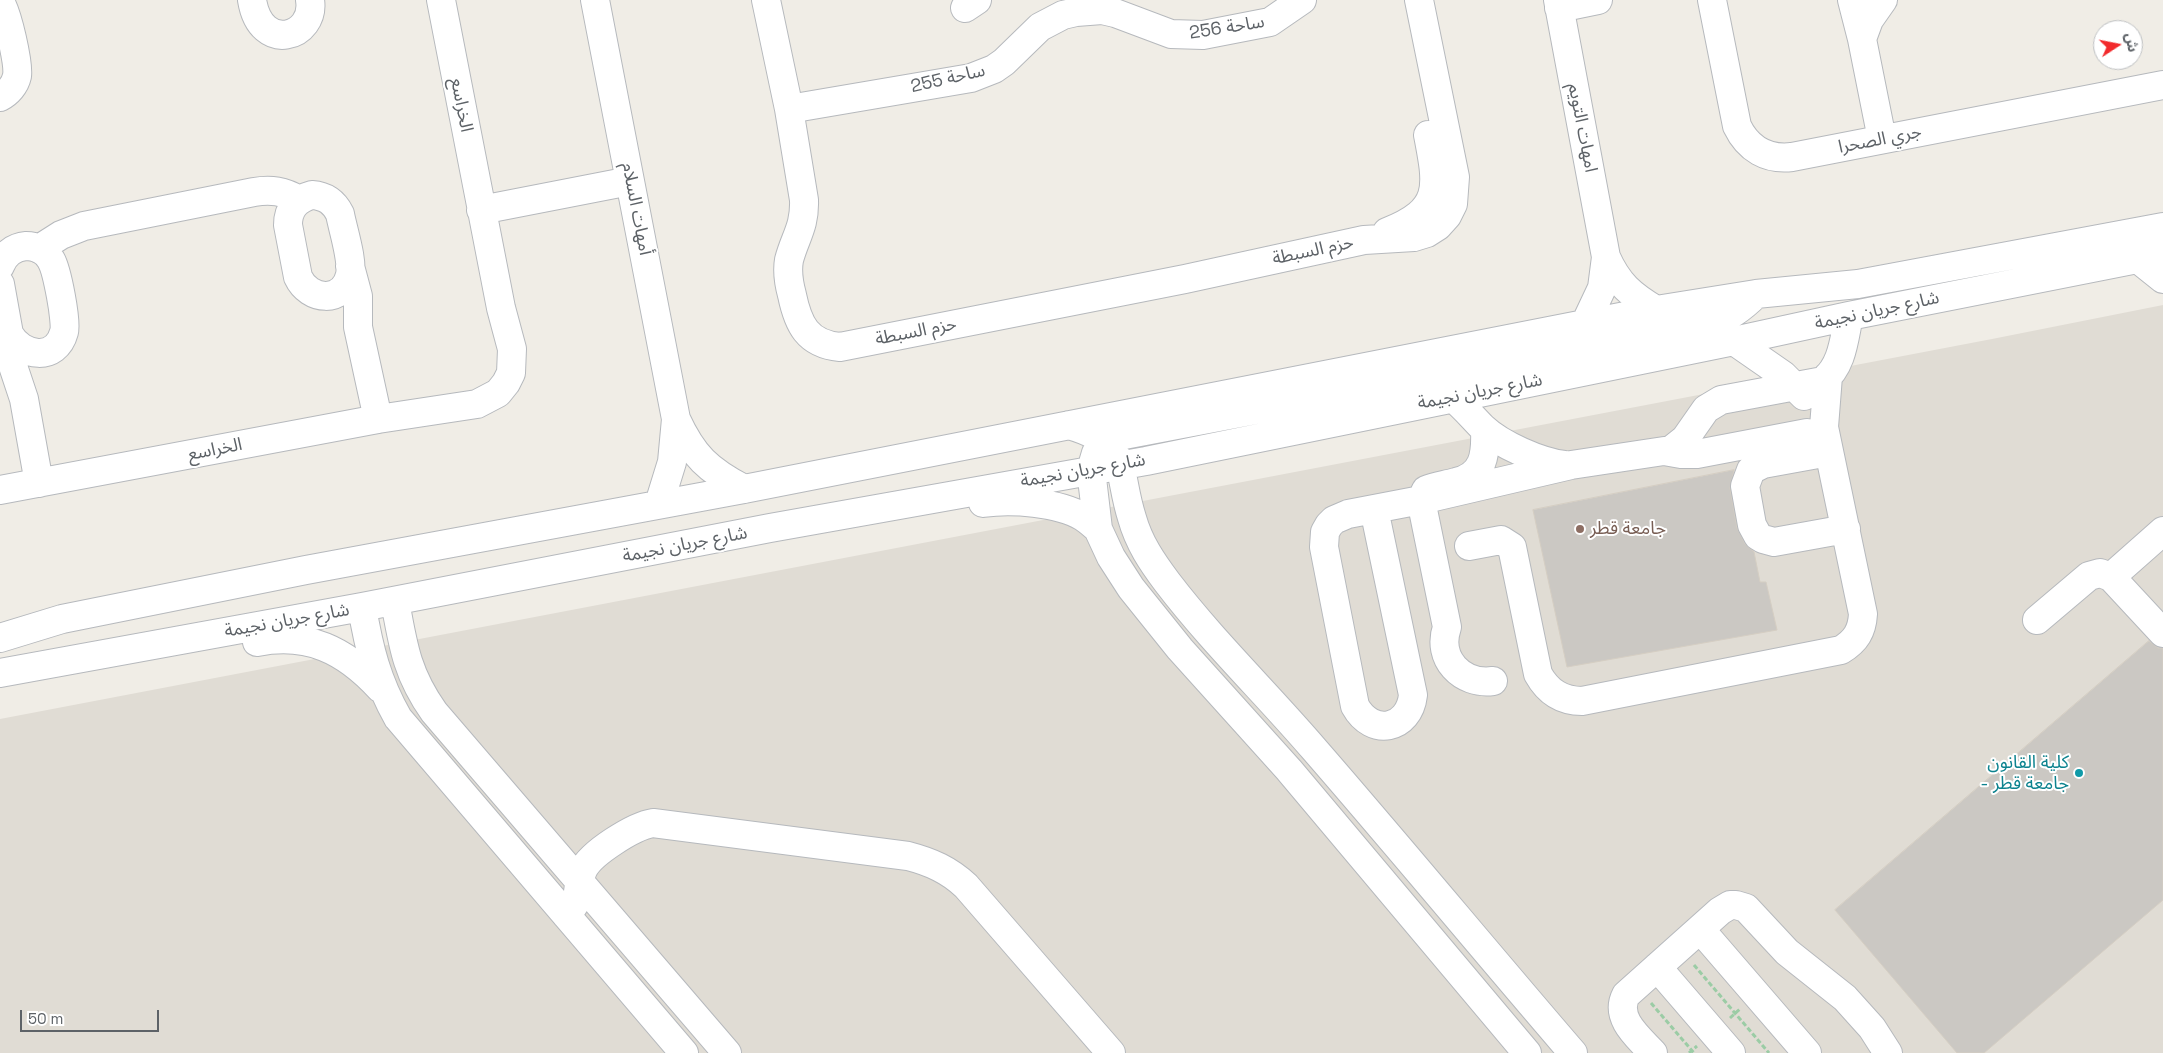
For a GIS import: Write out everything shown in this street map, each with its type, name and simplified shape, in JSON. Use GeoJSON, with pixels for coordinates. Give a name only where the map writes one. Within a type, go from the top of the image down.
{"type":"FeatureCollection","features":[{"type":"Feature","properties":{"kind":"street"},"geometry":{"type":"LineString","coordinates":[[252,0],[254,14],[258,22],[271,32],[279,34],[287,34],[302,27],[310,12],[310,0]]}},
{"type":"Feature","properties":{"kind":"street","name":"الخراسع"},"geometry":{"type":"LineString","coordinates":[[0,490],[378,419],[478,404],[498,393],[506,384],[511,372],[512,349],[501,308],[481,210],[441,0]]}},
{"type":"Feature","properties":{"kind":"street","name":"أمهات السلام"},"geometry":{"type":"LineString","coordinates":[[595,0],[676,419],[672,462],[659,504]]}},
{"type":"Feature","properties":{"kind":"street","name":"حزم السبطة"},"geometry":{"type":"LineString","coordinates":[[766,0],[789,108],[805,214],[789,260],[789,284],[796,315],[800,323],[812,338],[830,346],[849,346],[1185,279],[1364,240],[1414,237],[1427,233],[1448,216],[1453,204],[1434,164],[1427,85],[1411,7]]}},
{"type":"Feature","properties":{"kind":"street"},"geometry":{"type":"LineString","coordinates":[[1139,0],[1158,18],[1170,34]]}},
{"type":"Feature","properties":{"kind":"street","name":"ساحة 256"},"geometry":{"type":"LineString","coordinates":[[1089,10],[1115,13],[1170,34],[1203,35],[1261,25],[1278,18],[1302,0]]}},
{"type":"Feature","properties":{"kind":"street"},"geometry":{"type":"LineString","coordinates":[[1559,4],[1598,0]]}},
{"type":"Feature","properties":{"kind":"street","name":"جري الصحرا"},"geometry":{"type":"LineString","coordinates":[[1712,0],[1737,126],[1741,135],[1754,150],[1772,157],[1782,158],[2163,85]]}},
{"type":"Feature","properties":{"kind":"street"},"geometry":{"type":"LineString","coordinates":[[1852,0],[1862,39],[1882,139]]}},
{"type":"Feature","properties":{"kind":"street"},"geometry":{"type":"LineString","coordinates":[[1862,39],[1869,20],[1883,0]]}},
{"type":"Feature","properties":{"kind":"street"},"geometry":{"type":"LineString","coordinates":[[0,2],[6,12],[17,68],[14,84],[9,91],[0,97]]}},
{"type":"Feature","properties":{"kind":"street","name":"امهات التويم"},"geometry":{"type":"LineString","coordinates":[[1559,4],[1606,257],[1622,285],[1632,295],[1656,310]]}},
{"type":"Feature","properties":{"kind":"street","name":"ساحة 255"},"geometry":{"type":"LineString","coordinates":[[789,108],[971,78],[983,74],[1004,62],[1040,26],[1063,15],[1089,10]]}},
{"type":"Feature","properties":{"kind":"street"},"geometry":{"type":"LineString","coordinates":[[481,210],[630,181]]}},
{"type":"Feature","properties":{"kind":"street"},"geometry":{"type":"LineString","coordinates":[[39,249],[61,235],[96,223],[254,192],[276,191],[288,194],[299,200]]}},
{"type":"Feature","properties":{"kind":"street"},"geometry":{"type":"LineString","coordinates":[[350,266],[347,282],[336,293],[329,296],[313,294],[301,284],[298,278],[288,225],[290,211],[299,200],[312,195],[326,198],[340,214],[358,296],[358,327],[378,419]]}},
{"type":"Feature","properties":{"kind":"street","name":"شارع جريان نجيمة"},"geometry":{"type":"LineString","coordinates":[[0,638],[62,619],[296,572],[744,489],[1656,310],[1756,294],[1858,284],[2163,227]]}},
{"type":"Feature","properties":{"kind":"street"},"geometry":{"type":"LineString","coordinates":[[0,266],[5,256],[25,246],[39,249],[46,254],[54,266],[65,322],[62,338],[50,350],[43,353],[26,351],[19,347],[9,334]]}},
{"type":"Feature","properties":{"kind":"street"},"geometry":{"type":"LineString","coordinates":[[2150,256],[2149,270],[2163,279]]}},
{"type":"Feature","properties":{"kind":"street","name":"شارع جريان نجيمة"},"geometry":{"type":"LineString","coordinates":[[0,673],[362,608],[862,511],[1091,470],[2150,256]]}},
{"type":"Feature","properties":{"kind":"street","name":"امهات التويم"},"geometry":{"type":"LineString","coordinates":[[1585,324],[1602,288],[1606,257]]}},
{"type":"Feature","properties":{"kind":"street"},"geometry":{"type":"LineString","coordinates":[[0,284],[14,374],[24,399],[39,483]]}},
{"type":"Feature","properties":{"kind":"street"},"geometry":{"type":"LineString","coordinates":[[1104,439],[1708,324],[1724,319],[1738,311],[1756,294]]}},
{"type":"Feature","properties":{"kind":"street"},"geometry":{"type":"LineString","coordinates":[[329,296],[345,309],[358,327]]}},
{"type":"Feature","properties":{"kind":"street"},"geometry":{"type":"LineString","coordinates":[[1670,451],[1684,439],[1706,409],[1721,400],[1817,383],[1828,376],[1838,362],[1849,316]]}},
{"type":"Feature","properties":{"kind":"street"},"geometry":{"type":"LineString","coordinates":[[1469,546],[1501,540],[1512,547],[1538,674],[1556,695],[1573,701],[1582,702],[1831,653],[1850,645],[1861,630],[1863,614],[1846,529],[1816,433],[1811,405],[1770,364],[1734,341]]}},
{"type":"Feature","properties":{"kind":"street"},"geometry":{"type":"LineString","coordinates":[[24,399],[29,374],[43,353]]}},
{"type":"Feature","properties":{"kind":"street"},"geometry":{"type":"LineString","coordinates":[[1828,376],[1816,433],[1751,470],[1745,486],[1752,525],[1758,536],[1774,542],[1846,529]]}},
{"type":"Feature","properties":{"kind":"street"},"geometry":{"type":"LineString","coordinates":[[1453,398],[1485,430],[1532,457],[1551,463],[1571,465]]}},
{"type":"Feature","properties":{"kind":"street"},"geometry":{"type":"LineString","coordinates":[[1137,411],[1118,424],[1104,439],[1095,455],[1091,470],[1098,529],[1111,557],[1131,588],[1180,649],[1289,770],[1527,1053]]}},
{"type":"Feature","properties":{"kind":"street","name":"أمهات السلام"},"geometry":{"type":"LineString","coordinates":[[676,419],[688,442],[703,462],[716,474],[744,489]]}},
{"type":"Feature","properties":{"kind":"street"},"geometry":{"type":"LineString","coordinates":[[1696,424],[1708,434],[1730,441]]}},
{"type":"Feature","properties":{"kind":"street"},"geometry":{"type":"LineString","coordinates":[[1069,425],[1092,432],[1104,439],[1113,450],[1121,464],[1131,516],[1144,550],[1178,596],[1314,749],[1572,1053]]}},
{"type":"Feature","properties":{"kind":"street"},"geometry":{"type":"LineString","coordinates":[[1485,430],[1486,452],[1480,468],[1467,479],[1426,490],[1420,500],[1446,627],[1454,636],[1460,653],[1468,663],[1493,676]]}},
{"type":"Feature","properties":{"kind":"street"},"geometry":{"type":"LineString","coordinates":[[1374,509],[1413,695],[1409,711],[1404,718],[1397,723],[1380,726],[1365,719],[1355,706],[1324,540],[1325,532],[1334,520],[1348,514],[1420,500],[1571,465],[1670,451],[1689,455],[1730,441],[1816,433]]}},
{"type":"Feature","properties":{"kind":"street"},"geometry":{"type":"LineString","coordinates":[[862,511],[872,516],[894,520],[976,504],[1012,501],[1035,503],[1068,511],[1082,516],[1098,529]]}},
{"type":"Feature","properties":{"kind":"street"},"geometry":{"type":"LineString","coordinates":[[2111,577],[2163,531]]}},
{"type":"Feature","properties":{"kind":"street"},"geometry":{"type":"LineString","coordinates":[[2037,620],[2089,576],[2100,573],[2111,577],[2160,623]]}},
{"type":"Feature","properties":{"kind":"street"},"geometry":{"type":"LineString","coordinates":[[395,601],[405,654],[415,682],[434,712],[727,1053]]}},
{"type":"Feature","properties":{"kind":"street"},"geometry":{"type":"LineString","coordinates":[[362,608],[369,650],[384,692],[403,725],[684,1053]]}},
{"type":"Feature","properties":{"kind":"street"},"geometry":{"type":"LineString","coordinates":[[66,660],[101,669],[124,668],[284,638],[319,644],[335,650],[361,669],[384,692]]}},
{"type":"Feature","properties":{"kind":"street"},"geometry":{"type":"LineString","coordinates":[[1289,770],[1314,749]]}},
{"type":"Feature","properties":{"kind":"street"},"geometry":{"type":"LineString","coordinates":[[566,915],[579,896],[580,880],[589,860],[632,829],[653,823],[889,853],[924,860],[954,875],[966,886],[1111,1053]]}},
{"type":"Feature","properties":{"kind":"street"},"geometry":{"type":"LineString","coordinates":[[1652,1053],[1628,1025],[1623,1013],[1623,1000],[1626,995],[1724,908],[1736,905],[1746,908],[1787,952],[1845,998],[1872,1028],[1888,1053]]}},
{"type":"Feature","properties":{"kind":"street"},"geometry":{"type":"LineString","coordinates":[[1700,929],[1807,1053]]}},
{"type":"Feature","properties":{"kind":"street"},"geometry":{"type":"LineString","coordinates":[[1657,967],[1731,1053]]}},
{"type":"Feature","properties":{"kind":"path"},"geometry":{"type":"LineString","coordinates":[[1679,948],[1769,1053]]}},
{"type":"Feature","properties":{"kind":"path"},"geometry":{"type":"LineString","coordinates":[[1636,986],[1694,1053]]}},
{"type":"Feature","properties":{"kind":"shaded area","name":"جامعة قطر"},"geometry":{"type":"Polygon","coordinates":[[[2163,305],[2163,1053],[0,1053],[0,719],[2163,305]]]}},
{"type":"Feature","properties":{"kind":"building"},"geometry":{"type":"Polygon","coordinates":[[[1734,470],[1730,488],[1737,528],[1745,544],[1754,552],[1760,582],[1766,582],[1777,630],[1567,667],[1533,510],[1734,470]]]}},
{"type":"Feature","properties":{"kind":"building","name":"كلية القانون - جامعة قطر"},"geometry":{"type":"Polygon","coordinates":[[[2149,641],[2158,648],[2163,648],[2163,900],[1984,1053],[1957,1053],[1835,910],[2149,641]]]}},
{"type":"Feature","properties":{"kind":"place","name":"جامعة قطر"},"geometry":{"type":"Point","coordinates":[1580,529]}},
{"type":"Feature","properties":{"kind":"place","name":"كلية القانون - جامعة قطر"},"geometry":{"type":"Point","coordinates":[2079,773]}}]}
